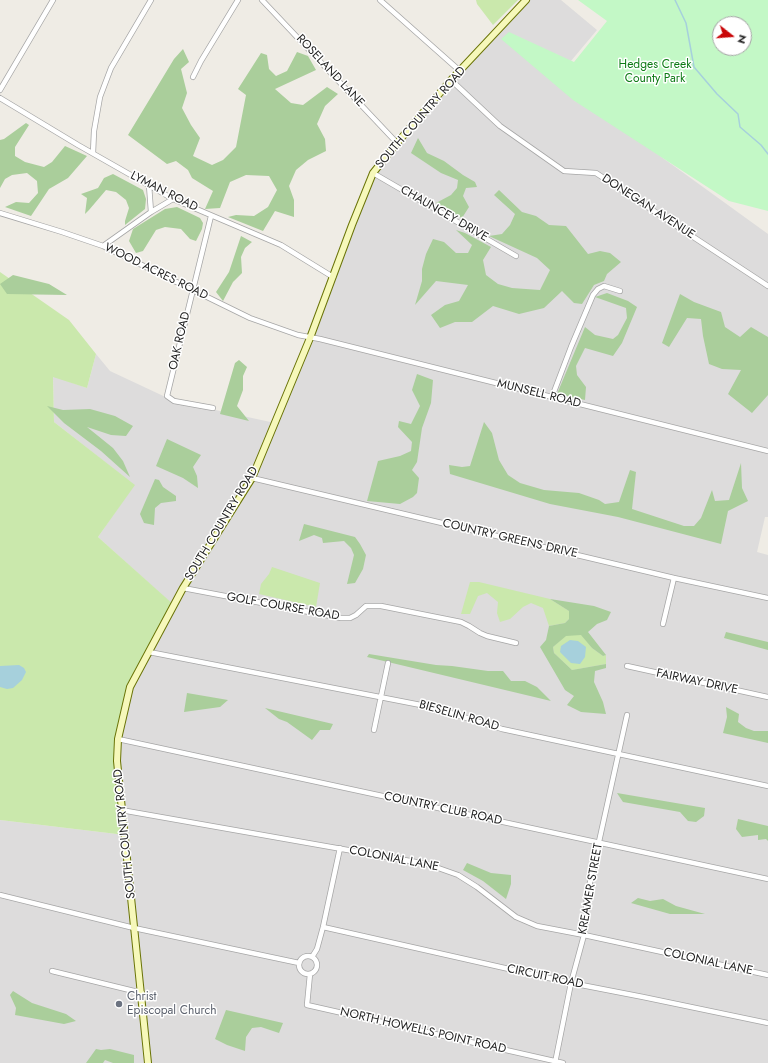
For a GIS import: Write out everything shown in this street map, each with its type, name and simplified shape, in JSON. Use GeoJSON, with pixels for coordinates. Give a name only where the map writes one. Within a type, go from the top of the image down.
{"type":"FeatureCollection","features":[{"type":"Feature","properties":{"kind":"main road","name":"SOUTH COUNTRY ROAD"},"geometry":{"type":"LineString","coordinates":[[148,1063],[117,761],[118,739],[130,687],[183,588],[252,478],[310,338],[373,173],[451,80],[526,0]]}},
{"type":"Feature","properties":{"kind":"street"},"geometry":{"type":"LineString","coordinates":[[0,90],[53,0]]}},
{"type":"Feature","properties":{"kind":"street"},"geometry":{"type":"LineString","coordinates":[[93,153],[94,132],[100,96],[110,68],[151,0]]}},
{"type":"Feature","properties":{"kind":"street"},"geometry":{"type":"LineString","coordinates":[[193,77],[200,61],[238,0]]}},
{"type":"Feature","properties":{"kind":"street","name":"ROSELAND LANE"},"geometry":{"type":"LineString","coordinates":[[262,0],[397,143]]}},
{"type":"Feature","properties":{"kind":"street"},"geometry":{"type":"LineString","coordinates":[[380,0],[460,71]]}},
{"type":"Feature","properties":{"kind":"street","name":"DONEGAN AVENUE"},"geometry":{"type":"LineString","coordinates":[[451,80],[500,126],[564,171],[596,173],[768,286]]}},
{"type":"Feature","properties":{"kind":"street","name":"LYMAN ROAD"},"geometry":{"type":"LineString","coordinates":[[0,98],[173,200],[281,245],[333,277]]}},
{"type":"Feature","properties":{"kind":"street","name":"CHAUNCEY DRIVE"},"geometry":{"type":"LineString","coordinates":[[373,173],[516,256]]}},
{"type":"Feature","properties":{"kind":"street"},"geometry":{"type":"LineString","coordinates":[[149,186],[151,212]]}},
{"type":"Feature","properties":{"kind":"street"},"geometry":{"type":"LineString","coordinates":[[103,246],[151,212],[173,200]]}},
{"type":"Feature","properties":{"kind":"street","name":"WOOD ACRES ROAD"},"geometry":{"type":"LineString","coordinates":[[0,212],[103,246],[250,318],[298,336],[310,338]]}},
{"type":"Feature","properties":{"kind":"street","name":"OAK ROAD"},"geometry":{"type":"LineString","coordinates":[[211,216],[167,396],[174,401],[213,408]]}},
{"type":"Feature","properties":{"kind":"street"},"geometry":{"type":"LineString","coordinates":[[552,397],[592,295],[604,286],[620,291]]}},
{"type":"Feature","properties":{"kind":"street","name":"MUNSELL ROAD"},"geometry":{"type":"LineString","coordinates":[[310,338],[328,341],[768,451]]}},
{"type":"Feature","properties":{"kind":"street","name":"COUNTRY GREENS DRIVE"},"geometry":{"type":"LineString","coordinates":[[252,478],[674,578],[768,598]]}},
{"type":"Feature","properties":{"kind":"street"},"geometry":{"type":"LineString","coordinates":[[663,624],[674,578]]}},
{"type":"Feature","properties":{"kind":"street","name":"GOLF COURSE ROAD"},"geometry":{"type":"LineString","coordinates":[[183,588],[342,618],[350,618],[366,606],[381,606],[462,622],[487,636],[516,643]]}},
{"type":"Feature","properties":{"kind":"street","name":"BIESELIN ROAD"},"geometry":{"type":"LineString","coordinates":[[149,652],[381,696],[431,707],[502,729],[768,786]]}},
{"type":"Feature","properties":{"kind":"street"},"geometry":{"type":"LineString","coordinates":[[374,730],[388,663]]}},
{"type":"Feature","properties":{"kind":"street","name":"FAIRWAY DRIVE"},"geometry":{"type":"LineString","coordinates":[[627,666],[768,697]]}},
{"type":"Feature","properties":{"kind":"street","name":"KREAMER STREET"},"geometry":{"type":"LineString","coordinates":[[555,1062],[584,935],[588,896],[627,715]]}},
{"type":"Feature","properties":{"kind":"street","name":"COUNTRY CLUB ROAD"},"geometry":{"type":"LineString","coordinates":[[118,739],[768,879]]}},
{"type":"Feature","properties":{"kind":"street","name":"COLONIAL LANE"},"geometry":{"type":"LineString","coordinates":[[121,810],[427,864],[448,870],[467,880],[516,917],[537,926],[768,975]]}},
{"type":"Feature","properties":{"kind":"street"},"geometry":{"type":"LineString","coordinates":[[312,957],[317,949],[323,927],[340,848]]}},
{"type":"Feature","properties":{"kind":"street"},"geometry":{"type":"LineString","coordinates":[[0,895],[134,928],[299,963]]}},
{"type":"Feature","properties":{"kind":"street","name":"CIRCUIT ROAD"},"geometry":{"type":"LineString","coordinates":[[323,927],[572,983],[768,1023]]}},
{"type":"Feature","properties":{"kind":"street"},"geometry":{"type":"LineString","coordinates":[[299,963],[305,957],[312,957]]}},
{"type":"Feature","properties":{"kind":"street"},"geometry":{"type":"LineString","coordinates":[[299,963],[302,971],[310,974],[315,971],[317,966],[312,957]]}},
{"type":"Feature","properties":{"kind":"street"},"geometry":{"type":"LineString","coordinates":[[52,971],[142,993]]}},
{"type":"Feature","properties":{"kind":"street","name":"NORTH HOWELLS POINT ROAD"},"geometry":{"type":"LineString","coordinates":[[310,974],[306,1005],[563,1063]]}},
{"type":"Feature","properties":{"kind":"shaded area"},"geometry":{"type":"Polygon","coordinates":[[[527,0],[561,0],[597,30],[555,80],[768,234],[768,517],[765,517],[757,552],[768,555],[768,1063],[0,1063],[0,820],[125,835],[117,761],[130,687],[173,605],[98,537],[134,485],[54,422],[53,376],[87,388],[96,354],[110,371],[174,401],[275,423],[373,173],[527,0]]]}},
{"type":"Feature","properties":{"kind":"green space"},"geometry":{"type":"Polygon","coordinates":[[[476,0],[518,0],[493,25],[477,4],[476,0]]]}},
{"type":"Feature","properties":{"kind":"green space","name":"Hedges Creek County Park"},"geometry":{"type":"Polygon","coordinates":[[[578,0],[768,0],[768,211],[729,201],[573,100],[501,39],[509,32],[574,62],[607,21],[578,0]]]}},
{"type":"Feature","properties":{"kind":"green space"},"geometry":{"type":"Polygon","coordinates":[[[183,49],[189,62],[181,69],[187,93],[182,108],[200,138],[193,156],[212,165],[223,160],[236,147],[246,95],[238,89],[261,53],[267,55],[269,69],[276,76],[287,71],[297,52],[308,56],[316,70],[275,89],[291,103],[303,105],[327,87],[338,94],[325,106],[317,124],[325,139],[326,151],[308,160],[296,170],[289,186],[294,200],[294,217],[275,211],[263,231],[228,217],[236,215],[254,216],[268,207],[277,190],[269,176],[246,175],[230,182],[220,208],[205,209],[213,191],[192,178],[188,170],[176,161],[167,164],[128,135],[174,59],[183,49]]]}},
{"type":"Feature","properties":{"kind":"green space"},"geometry":{"type":"Polygon","coordinates":[[[26,123],[29,125],[15,147],[15,156],[25,162],[44,167],[52,162],[65,146],[87,156],[68,178],[49,189],[31,216],[5,207],[16,202],[29,203],[38,193],[37,181],[27,173],[12,175],[5,179],[0,188],[0,140],[4,139],[26,123]]]}},
{"type":"Feature","properties":{"kind":"green space"},"geometry":{"type":"Polygon","coordinates":[[[418,138],[427,153],[444,161],[475,182],[477,187],[466,188],[463,196],[469,207],[462,218],[436,203],[451,195],[457,188],[458,180],[441,173],[411,153],[418,138]]]}},
{"type":"Feature","properties":{"kind":"green space"},"geometry":{"type":"Polygon","coordinates":[[[113,174],[143,190],[146,199],[145,209],[125,225],[129,208],[126,200],[116,192],[106,190],[85,214],[87,198],[81,194],[98,188],[104,178],[113,174]]]}},
{"type":"Feature","properties":{"kind":"green space"},"geometry":{"type":"Polygon","coordinates":[[[499,190],[522,212],[536,216],[549,225],[566,226],[588,254],[600,251],[610,253],[621,262],[607,274],[604,281],[594,285],[582,304],[574,303],[562,291],[544,308],[519,314],[493,306],[472,322],[455,322],[440,328],[431,315],[445,305],[459,301],[468,285],[436,281],[415,305],[422,281],[422,269],[426,254],[433,239],[444,242],[456,253],[468,253],[472,245],[456,230],[465,233],[491,247],[483,260],[486,275],[498,284],[512,288],[540,290],[550,270],[537,258],[489,236],[502,234],[510,225],[515,214],[494,195],[499,190]]]}},
{"type":"Feature","properties":{"kind":"green space"},"geometry":{"type":"Polygon","coordinates":[[[177,207],[200,218],[203,223],[202,229],[196,241],[190,239],[181,229],[165,227],[156,230],[143,251],[136,253],[129,241],[133,229],[165,209],[177,207]]]}},
{"type":"Feature","properties":{"kind":"green space"},"geometry":{"type":"Polygon","coordinates":[[[241,236],[252,242],[245,248],[241,257],[242,273],[233,282],[223,301],[216,292],[229,272],[241,236]]]}},
{"type":"Feature","properties":{"kind":"green space"},"geometry":{"type":"Polygon","coordinates":[[[0,272],[69,320],[96,354],[87,388],[53,377],[54,422],[135,485],[98,537],[174,605],[130,687],[118,739],[125,835],[0,820],[0,272]]]}},
{"type":"Feature","properties":{"kind":"green space"},"geometry":{"type":"Polygon","coordinates":[[[13,275],[49,284],[67,295],[7,294],[0,284],[13,275]]]}},
{"type":"Feature","properties":{"kind":"green space"},"geometry":{"type":"Polygon","coordinates":[[[607,293],[628,301],[637,307],[622,343],[613,356],[585,348],[576,366],[577,375],[586,387],[585,400],[557,394],[585,327],[595,335],[613,339],[618,335],[627,318],[626,308],[595,297],[607,293]]]}},
{"type":"Feature","properties":{"kind":"green space"},"geometry":{"type":"Polygon","coordinates":[[[680,294],[694,302],[721,312],[725,327],[740,337],[751,327],[768,337],[768,395],[752,413],[728,394],[741,370],[722,369],[709,364],[701,319],[687,318],[669,347],[662,343],[680,294]]]}},
{"type":"Feature","properties":{"kind":"green space"},"geometry":{"type":"Polygon","coordinates":[[[239,360],[247,367],[243,376],[243,390],[237,406],[249,421],[220,414],[235,363],[239,360]]]}},
{"type":"Feature","properties":{"kind":"green space"},"geometry":{"type":"Polygon","coordinates":[[[417,374],[433,380],[431,403],[422,428],[417,462],[412,470],[419,478],[417,493],[400,504],[367,501],[378,461],[400,456],[411,451],[412,442],[398,427],[399,421],[411,424],[420,406],[412,390],[417,374]]]}},
{"type":"Feature","properties":{"kind":"green space"},"geometry":{"type":"Polygon","coordinates":[[[47,406],[63,410],[90,409],[115,416],[133,426],[126,436],[111,435],[87,427],[113,448],[123,461],[130,477],[101,451],[64,423],[47,406]]]}},
{"type":"Feature","properties":{"kind":"green space"},"geometry":{"type":"Polygon","coordinates":[[[484,422],[492,433],[499,460],[508,475],[520,483],[544,490],[579,493],[599,500],[605,504],[619,502],[630,470],[636,472],[632,509],[684,526],[694,526],[701,518],[712,490],[715,501],[729,500],[741,463],[742,488],[748,501],[728,511],[721,544],[618,517],[550,504],[450,474],[449,465],[462,467],[470,466],[484,422]]]}},
{"type":"Feature","properties":{"kind":"green space"},"geometry":{"type":"Polygon","coordinates":[[[167,439],[201,455],[193,467],[197,476],[198,488],[183,478],[156,466],[167,439]]]}},
{"type":"Feature","properties":{"kind":"green space"},"geometry":{"type":"Polygon","coordinates":[[[155,479],[159,480],[163,487],[176,496],[176,501],[161,503],[155,508],[154,525],[144,523],[140,514],[155,479]]]}},
{"type":"Feature","properties":{"kind":"green space"},"geometry":{"type":"Polygon","coordinates":[[[304,524],[355,537],[366,555],[363,569],[355,583],[347,584],[354,555],[351,548],[344,541],[323,543],[322,538],[314,535],[299,541],[304,524]]]}},
{"type":"Feature","properties":{"kind":"green space"},"geometry":{"type":"Polygon","coordinates":[[[272,567],[320,583],[316,607],[259,594],[261,584],[269,574],[272,567]]]}},
{"type":"Feature","properties":{"kind":"green space"},"geometry":{"type":"Polygon","coordinates":[[[470,582],[479,582],[550,599],[569,611],[569,619],[565,623],[549,626],[543,608],[531,603],[523,607],[510,619],[500,622],[497,613],[498,602],[487,593],[478,596],[470,614],[461,614],[470,582]]]}},
{"type":"Feature","properties":{"kind":"green space"},"geometry":{"type":"Polygon","coordinates":[[[550,599],[594,606],[611,612],[607,620],[597,624],[588,632],[606,655],[603,656],[592,648],[581,635],[566,636],[553,647],[554,653],[572,670],[606,664],[606,668],[595,671],[594,682],[603,702],[606,714],[581,712],[567,705],[574,696],[565,690],[540,647],[546,640],[549,626],[565,623],[569,619],[569,611],[550,599]]]}},
{"type":"Feature","properties":{"kind":"green space"},"geometry":{"type":"Polygon","coordinates":[[[726,632],[768,642],[768,650],[724,638],[726,632]]]}},
{"type":"Feature","properties":{"kind":"green space"},"geometry":{"type":"Polygon","coordinates":[[[581,634],[592,648],[603,656],[606,655],[606,664],[572,670],[554,653],[553,647],[566,635],[581,634]]]}},
{"type":"Feature","properties":{"kind":"green space"},"geometry":{"type":"Polygon","coordinates":[[[369,654],[436,665],[488,671],[503,671],[511,681],[525,681],[537,687],[551,701],[367,657],[369,654]]]}},
{"type":"Feature","properties":{"kind":"green space"},"geometry":{"type":"Polygon","coordinates":[[[187,693],[228,700],[220,707],[184,712],[187,693]]]}},
{"type":"Feature","properties":{"kind":"green space"},"geometry":{"type":"Polygon","coordinates":[[[726,707],[739,714],[738,722],[746,728],[754,731],[768,731],[768,743],[723,733],[727,717],[726,707]]]}},
{"type":"Feature","properties":{"kind":"green space"},"geometry":{"type":"Polygon","coordinates":[[[265,708],[333,724],[330,730],[320,730],[312,740],[287,722],[279,719],[265,708]]]}},
{"type":"Feature","properties":{"kind":"green space"},"geometry":{"type":"Polygon","coordinates":[[[617,793],[705,808],[704,816],[696,822],[688,821],[680,812],[623,802],[617,793]]]}},
{"type":"Feature","properties":{"kind":"green space"},"geometry":{"type":"Polygon","coordinates":[[[738,819],[768,826],[768,841],[766,839],[758,840],[758,835],[742,837],[736,829],[738,819]]]}},
{"type":"Feature","properties":{"kind":"green space"},"geometry":{"type":"Polygon","coordinates":[[[467,863],[491,873],[511,875],[511,884],[506,899],[483,881],[463,870],[467,863]]]}},
{"type":"Feature","properties":{"kind":"green space"},"geometry":{"type":"Polygon","coordinates":[[[638,898],[650,901],[663,899],[676,906],[705,914],[670,914],[631,903],[638,898]]]}},
{"type":"Feature","properties":{"kind":"green space"},"geometry":{"type":"Polygon","coordinates":[[[13,991],[32,1003],[66,1014],[76,1021],[64,1024],[15,1015],[16,1008],[10,995],[13,991]]]}},
{"type":"Feature","properties":{"kind":"green space"},"geometry":{"type":"Polygon","coordinates":[[[226,1010],[283,1023],[279,1033],[261,1027],[252,1028],[246,1037],[245,1051],[215,1039],[226,1010]]]}},
{"type":"Feature","properties":{"kind":"green space"},"geometry":{"type":"Polygon","coordinates":[[[96,1049],[110,1049],[134,1055],[134,1063],[113,1063],[105,1060],[103,1063],[86,1063],[96,1049]]]}},
{"type":"Feature","properties":{"kind":"water"},"geometry":{"type":"Polygon","coordinates":[[[570,640],[578,641],[586,647],[585,657],[580,664],[571,663],[560,652],[561,646],[570,640]]]}},
{"type":"Feature","properties":{"kind":"water"},"geometry":{"type":"Polygon","coordinates":[[[19,665],[24,668],[26,672],[22,680],[13,688],[7,689],[0,687],[0,666],[19,665]]]}},
{"type":"Feature","properties":{"kind":"waterway"},"geometry":{"type":"LineString","coordinates":[[675,0],[686,23],[694,67],[717,94],[738,114],[740,127],[761,145],[768,154]]}},
{"type":"Feature","properties":{"kind":"place","name":"Christ Episcopal Church"},"geometry":{"type":"Point","coordinates":[119,1004]}}]}
